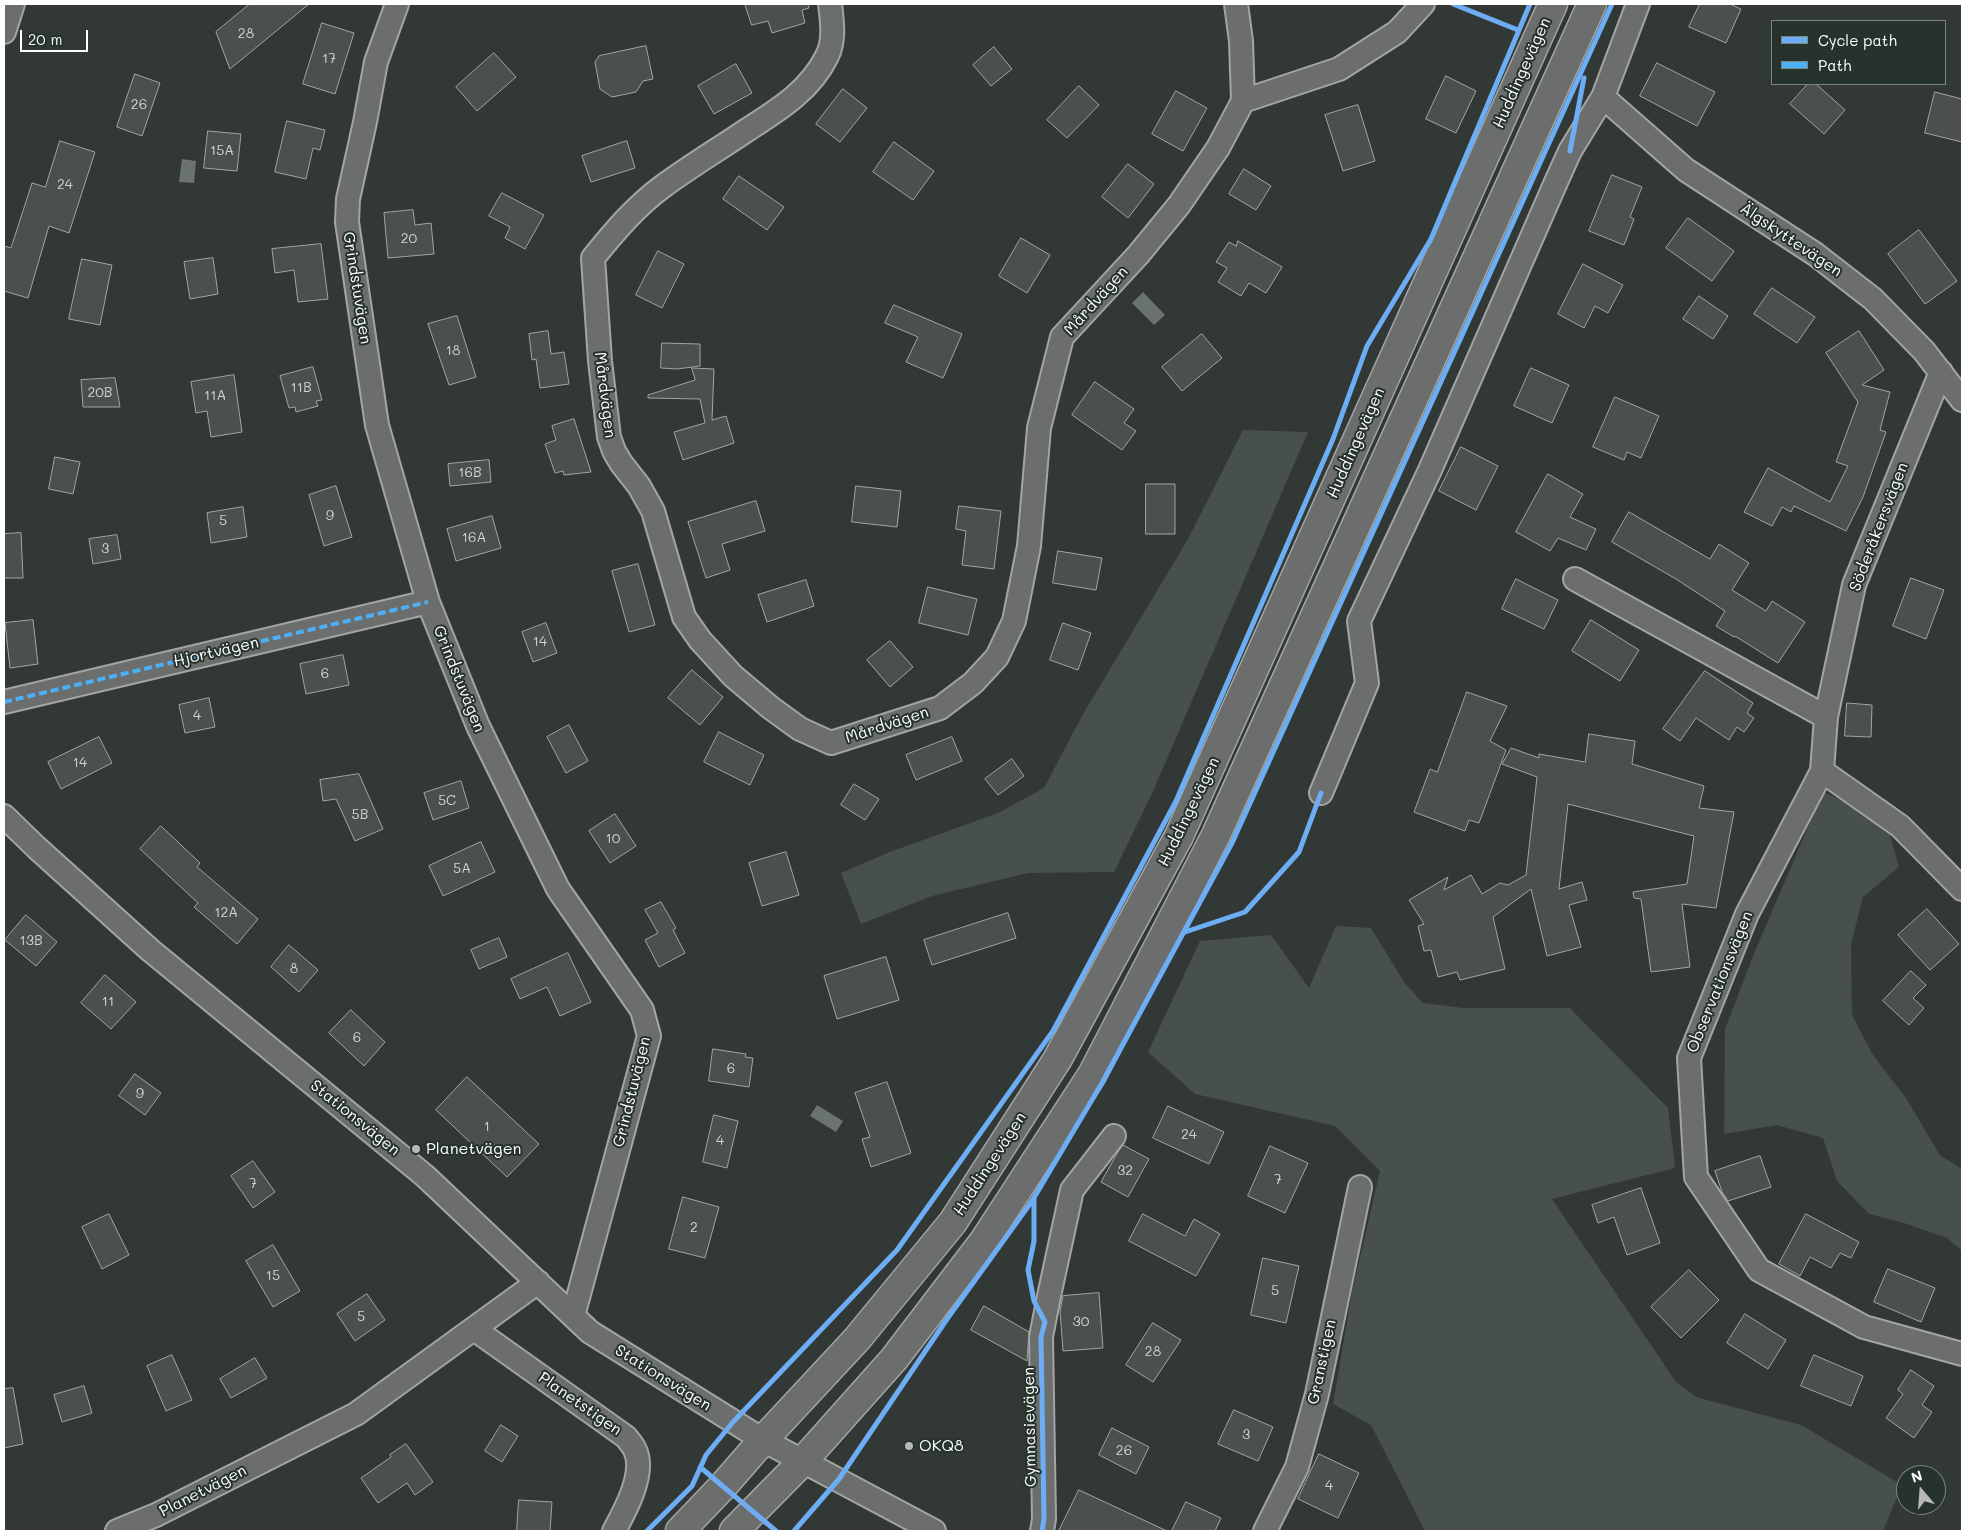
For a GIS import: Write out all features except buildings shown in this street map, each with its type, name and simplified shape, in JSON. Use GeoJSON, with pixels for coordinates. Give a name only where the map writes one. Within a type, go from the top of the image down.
{"type":"FeatureCollection","features":[{"type":"Feature","properties":{"kind":"main road","name":"Huddingevägen"},"geometry":{"type":"LineString","coordinates":[[680,1531],[857,1339],[953,1222],[1057,1060],[1179,836],[1553,4]]}},
{"type":"Feature","properties":{"kind":"main road","name":"Huddingevägen"},"geometry":{"type":"LineString","coordinates":[[734,1531],[803,1460],[894,1359],[984,1241],[1092,1075],[1216,835],[1592,4]]}},
{"type":"Feature","properties":{"kind":"street"},"geometry":{"type":"LineString","coordinates":[[4,32],[12,4]]}},
{"type":"Feature","properties":{"kind":"street","name":"Grindstuvägen"},"geometry":{"type":"LineString","coordinates":[[397,4],[376,62],[348,199],[347,222],[377,425],[428,602],[478,726],[558,889],[642,1010],[649,1036],[573,1316]]}},
{"type":"Feature","properties":{"kind":"street","name":"Mårdvägen"},"geometry":{"type":"LineString","coordinates":[[830,4],[832,22],[827,56],[812,79],[791,102],[661,188],[640,204],[593,258],[600,361],[609,437],[621,463],[639,486],[653,511],[684,617],[700,640],[733,676],[770,708],[800,729],[831,743],[940,708],[974,683],[997,657],[1014,621],[1030,546],[1039,428],[1062,337],[1138,255],[1179,205],[1218,148],[1243,101]]}},
{"type":"Feature","properties":{"kind":"street"},"geometry":{"type":"LineString","coordinates":[[1236,4],[1241,41],[1243,101],[1339,69],[1397,32],[1423,4]]}},
{"type":"Feature","properties":{"kind":"street"},"geometry":{"type":"LineString","coordinates":[[1321,793],[1367,683],[1359,621],[1430,470],[1570,151],[1603,97],[1638,4]]}},
{"type":"Feature","properties":{"kind":"street","name":"Älgskyttevägen"},"geometry":{"type":"LineString","coordinates":[[1603,97],[1686,170],[1815,254],[1873,299],[1941,372],[1962,400]]}},
{"type":"Feature","properties":{"kind":"street","name":"Söderåkersvägen"},"geometry":{"type":"LineString","coordinates":[[1822,771],[1826,717],[1854,585],[1941,372]]}},
{"type":"Feature","properties":{"kind":"street"},"geometry":{"type":"LineString","coordinates":[[1575,579],[1826,717]]}},
{"type":"Feature","properties":{"kind":"street","name":"Hjortvägen"},"geometry":{"type":"LineString","coordinates":[[4,702],[428,602]]}},
{"type":"Feature","properties":{"kind":"street"},"geometry":{"type":"LineString","coordinates":[[1822,771],[1900,826],[1962,889]]}},
{"type":"Feature","properties":{"kind":"street","name":"Observationsvägen"},"geometry":{"type":"LineString","coordinates":[[1822,771],[1747,914],[1689,1058],[1696,1177],[1759,1270],[1864,1327],[1962,1354]]}},
{"type":"Feature","properties":{"kind":"street","name":"Stationsvägen"},"geometry":{"type":"LineString","coordinates":[[4,816],[150,950],[425,1176],[590,1332],[763,1440],[934,1531]]}},
{"type":"Feature","properties":{"kind":"street","name":"Gymnasievägen"},"geometry":{"type":"LineString","coordinates":[[1042,1531],[1044,1519],[1041,1337],[1048,1296],[1072,1190],[1114,1136]]}},
{"type":"Feature","properties":{"kind":"street","name":"Granstigen"},"geometry":{"type":"LineString","coordinates":[[1265,1531],[1297,1467],[1317,1394],[1360,1187]]}},
{"type":"Feature","properties":{"kind":"street","name":"Planetvägen"},"geometry":{"type":"LineString","coordinates":[[117,1531],[156,1515],[356,1414],[538,1282]]}},
{"type":"Feature","properties":{"kind":"street","name":"Planetstigen"},"geometry":{"type":"LineString","coordinates":[[474,1329],[626,1437],[636,1450],[638,1469],[628,1505],[614,1531]]}},
{"type":"Feature","properties":{"kind":"shaded area"},"geometry":{"type":"Polygon","coordinates":[[[182,159],[196,161],[194,183],[179,182],[182,159]]]}},
{"type":"Feature","properties":{"kind":"shaded area"},"geometry":{"type":"Polygon","coordinates":[[[1143,292],[1165,315],[1154,325],[1132,303],[1143,292]]]}},
{"type":"Feature","properties":{"kind":"shaded area"},"geometry":{"type":"Polygon","coordinates":[[[1243,430],[1308,432],[1150,798],[1114,872],[1028,873],[932,896],[861,924],[841,873],[887,853],[998,813],[1044,788],[1083,714],[1188,539],[1243,430]]]}},
{"type":"Feature","properties":{"kind":"shaded area"},"geometry":{"type":"Polygon","coordinates":[[[1823,792],[1846,802],[1890,835],[1899,867],[1863,897],[1851,944],[1852,1015],[1873,1055],[1906,1098],[1940,1155],[1962,1169],[1962,1251],[1947,1238],[1901,1222],[1869,1214],[1837,1181],[1823,1138],[1777,1125],[1724,1134],[1725,1029],[1753,956],[1823,792]]]}},
{"type":"Feature","properties":{"kind":"shaded area"},"geometry":{"type":"Polygon","coordinates":[[[1336,926],[1371,928],[1404,982],[1423,1003],[1464,1008],[1570,1008],[1668,1108],[1675,1168],[1552,1199],[1676,1382],[1696,1397],[1801,1425],[1896,1481],[1896,1500],[1883,1531],[1425,1531],[1371,1425],[1333,1404],[1352,1292],[1380,1171],[1335,1126],[1195,1094],[1148,1052],[1200,941],[1271,935],[1309,988],[1336,926]]]}},
{"type":"Feature","properties":{"kind":"shaded area"},"geometry":{"type":"Polygon","coordinates":[[[817,1105],[843,1121],[836,1132],[810,1116],[817,1105]]]}},
{"type":"Feature","properties":{"kind":"marked path"},"geometry":{"type":"LineString","coordinates":[[4,702],[428,602]]}},
{"type":"Feature","properties":{"kind":"cycle path"},"geometry":{"type":"LineString","coordinates":[[1453,4],[1518,30]]}},
{"type":"Feature","properties":{"kind":"cycle path"},"geometry":{"type":"LineString","coordinates":[[647,1531],[692,1486],[706,1455],[733,1422],[897,1250],[1053,1031],[1176,801],[1333,439],[1367,346],[1431,239],[1530,4]]}},
{"type":"Feature","properties":{"kind":"cycle path"},"geometry":{"type":"LineString","coordinates":[[794,1531],[839,1479],[947,1319],[1032,1201],[1102,1083],[1232,843],[1612,4]]}},
{"type":"Feature","properties":{"kind":"cycle path"},"geometry":{"type":"LineString","coordinates":[[1570,151],[1584,78]]}},
{"type":"Feature","properties":{"kind":"cycle path"},"geometry":{"type":"LineString","coordinates":[[1185,932],[1245,912],[1299,852],[1321,793]]}},
{"type":"Feature","properties":{"kind":"cycle path"},"geometry":{"type":"LineString","coordinates":[[1034,1198],[1034,1241],[1028,1270],[1034,1301],[1045,1322],[1041,1337],[1044,1519],[1042,1531]]}},
{"type":"Feature","properties":{"kind":"cycle path"},"geometry":{"type":"LineString","coordinates":[[700,1467],[776,1531]]}},
{"type":"Feature","properties":{"kind":"place","name":"Planetvägen"},"geometry":{"type":"Point","coordinates":[416,1149]}},
{"type":"Feature","properties":{"kind":"place","name":"OKQ8"},"geometry":{"type":"Point","coordinates":[909,1446]}}]}
